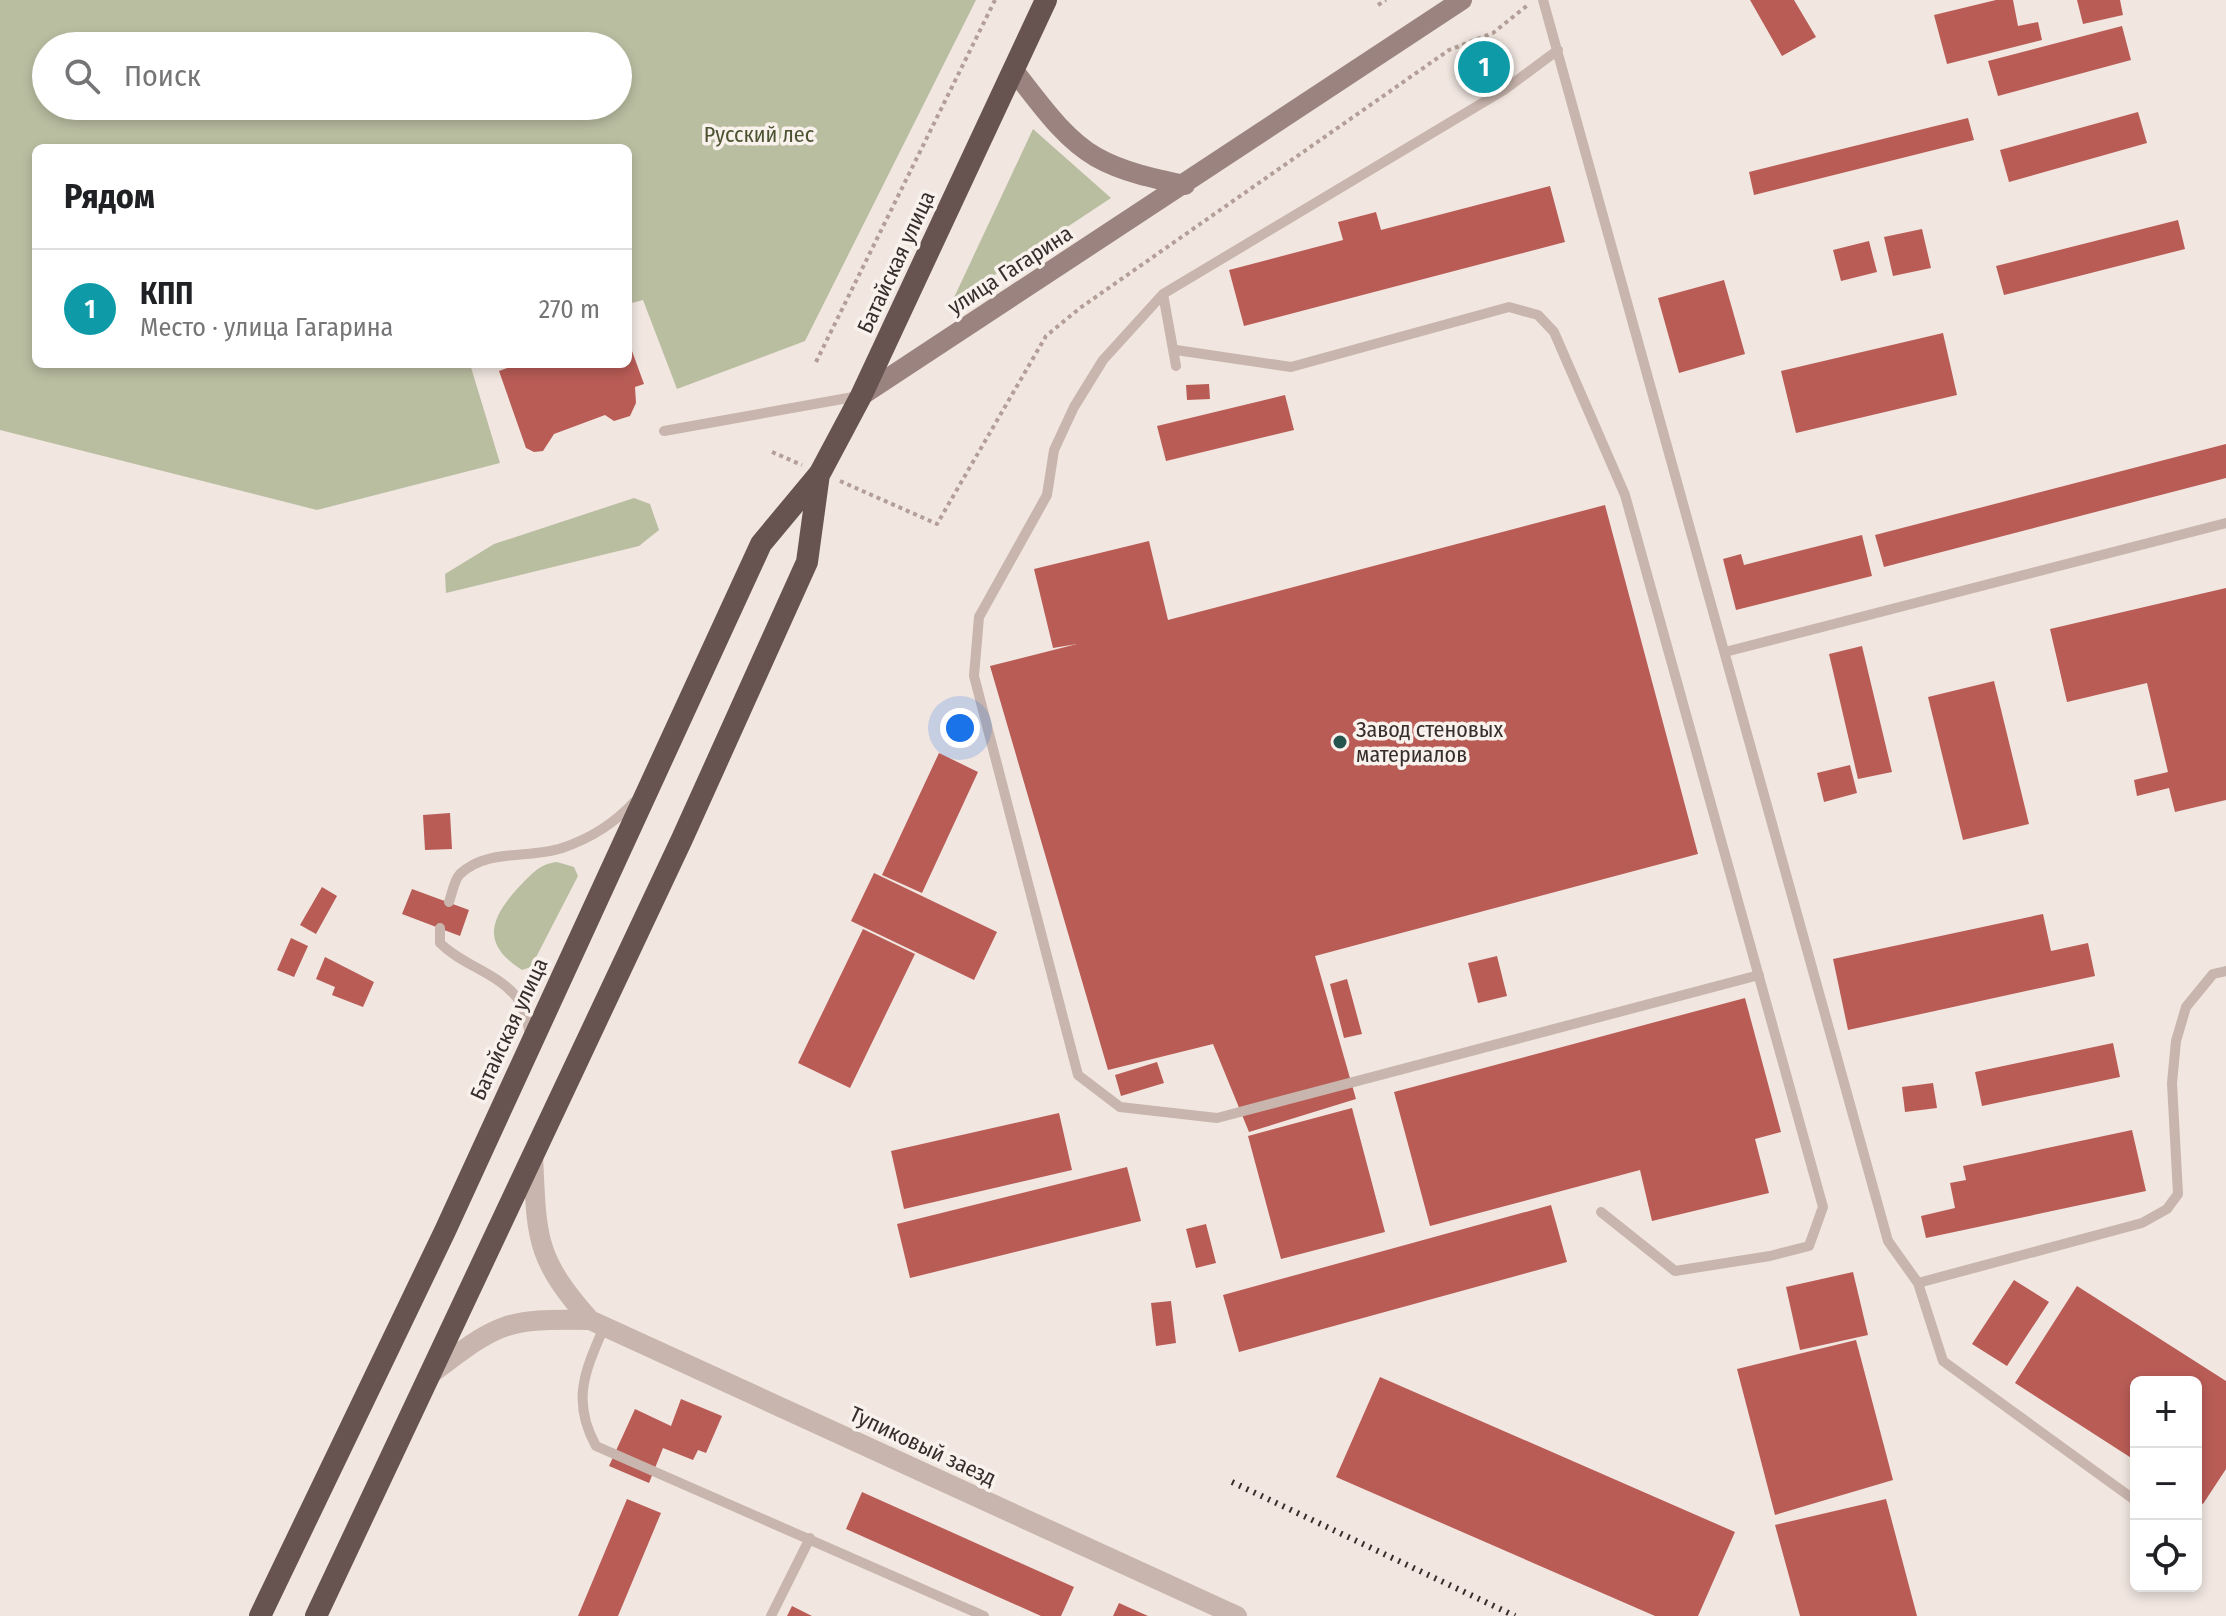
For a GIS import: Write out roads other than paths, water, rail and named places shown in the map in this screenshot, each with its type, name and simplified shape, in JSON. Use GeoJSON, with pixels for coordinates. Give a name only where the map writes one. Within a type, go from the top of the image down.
{"type":"FeatureCollection","features":[{"type":"Feature","properties":{"kind":"highway","name":"Батайская улица"},"geometry":{"type":"LineString","coordinates":[[260,1616],[532,1041],[761,544],[820,473],[861,396],[1046,0]]}},
{"type":"Feature","properties":{"kind":"highway","name":"Батайская улица"},"geometry":{"type":"LineString","coordinates":[[316,1616],[533,1156],[807,562],[820,473]]}},
{"type":"Feature","properties":{"kind":"main road","name":"улица Гагарина"},"geometry":{"type":"LineString","coordinates":[[861,396],[1462,0]]}},
{"type":"Feature","properties":{"kind":"main road"},"geometry":{"type":"LineString","coordinates":[[1015,72],[1058,124],[1095,157],[1154,178],[1185,185]]}},
{"type":"Feature","properties":{"kind":"street"},"geometry":{"type":"LineString","coordinates":[[533,1156],[538,1235],[546,1263],[561,1287],[597,1323]]}},
{"type":"Feature","properties":{"kind":"street"},"geometry":{"type":"LineString","coordinates":[[431,1374],[477,1338],[501,1326],[525,1320],[597,1323]]}},
{"type":"Feature","properties":{"kind":"street","name":"Тупиковый заезд"},"geometry":{"type":"LineString","coordinates":[[597,1323],[1237,1616]]}},
{"type":"Feature","properties":{"kind":"lane"},"geometry":{"type":"LineString","coordinates":[[1543,0],[1888,1241],[1918,1283],[1943,1361],[2130,1497]]}},
{"type":"Feature","properties":{"kind":"lane"},"geometry":{"type":"LineString","coordinates":[[1558,50],[1504,90],[1163,294],[1103,360],[1074,407],[1054,450],[1047,495],[979,617],[974,676],[1078,1075],[1120,1107],[1217,1118],[1759,975]]}},
{"type":"Feature","properties":{"kind":"lane"},"geometry":{"type":"LineString","coordinates":[[1163,294],[1176,350],[1176,366]]}},
{"type":"Feature","properties":{"kind":"lane"},"geometry":{"type":"LineString","coordinates":[[1176,350],[1291,367],[1509,307],[1538,315],[1554,332],[1625,495],[1823,1207],[1809,1246],[1770,1256],[1675,1271],[1601,1212]]}},
{"type":"Feature","properties":{"kind":"lane"},"geometry":{"type":"LineString","coordinates":[[664,431],[861,396]]}},
{"type":"Feature","properties":{"kind":"lane"},"geometry":{"type":"LineString","coordinates":[[1725,652],[2226,523]]}},
{"type":"Feature","properties":{"kind":"lane"},"geometry":{"type":"LineString","coordinates":[[449,902],[458,875],[498,857],[560,849],[612,825],[652,782]]}},
{"type":"Feature","properties":{"kind":"lane"},"geometry":{"type":"LineString","coordinates":[[440,928],[440,943],[451,954],[503,983],[521,1004],[532,1041]]}},
{"type":"Feature","properties":{"kind":"lane"},"geometry":{"type":"LineString","coordinates":[[1918,1283],[2142,1223],[2167,1209],[2178,1194],[2172,1083],[2176,1041],[2186,1007],[2213,974],[2226,971]]}},
{"type":"Feature","properties":{"kind":"lane"},"geometry":{"type":"LineString","coordinates":[[597,1323],[581,1398],[584,1425],[596,1446],[984,1616]]}},
{"type":"Feature","properties":{"kind":"lane"},"geometry":{"type":"LineString","coordinates":[[771,1616],[810,1538]]}},
{"type":"Feature","properties":{"kind":"railway"},"geometry":{"type":"LineString","coordinates":[[1232,1482],[1515,1616]]}},
{"type":"Feature","properties":{"kind":"place","name":"КПП"},"geometry":{"type":"Point","coordinates":[1484,67]}},
{"type":"Feature","properties":{"kind":"place","name":"Завод стеновых материалов"},"geometry":{"type":"Point","coordinates":[1340,742]}},
{"type":"Feature","properties":{"kind":"park label","name":"Русский лес"},"geometry":{"type":"Point","coordinates":[759,134]}}]}
